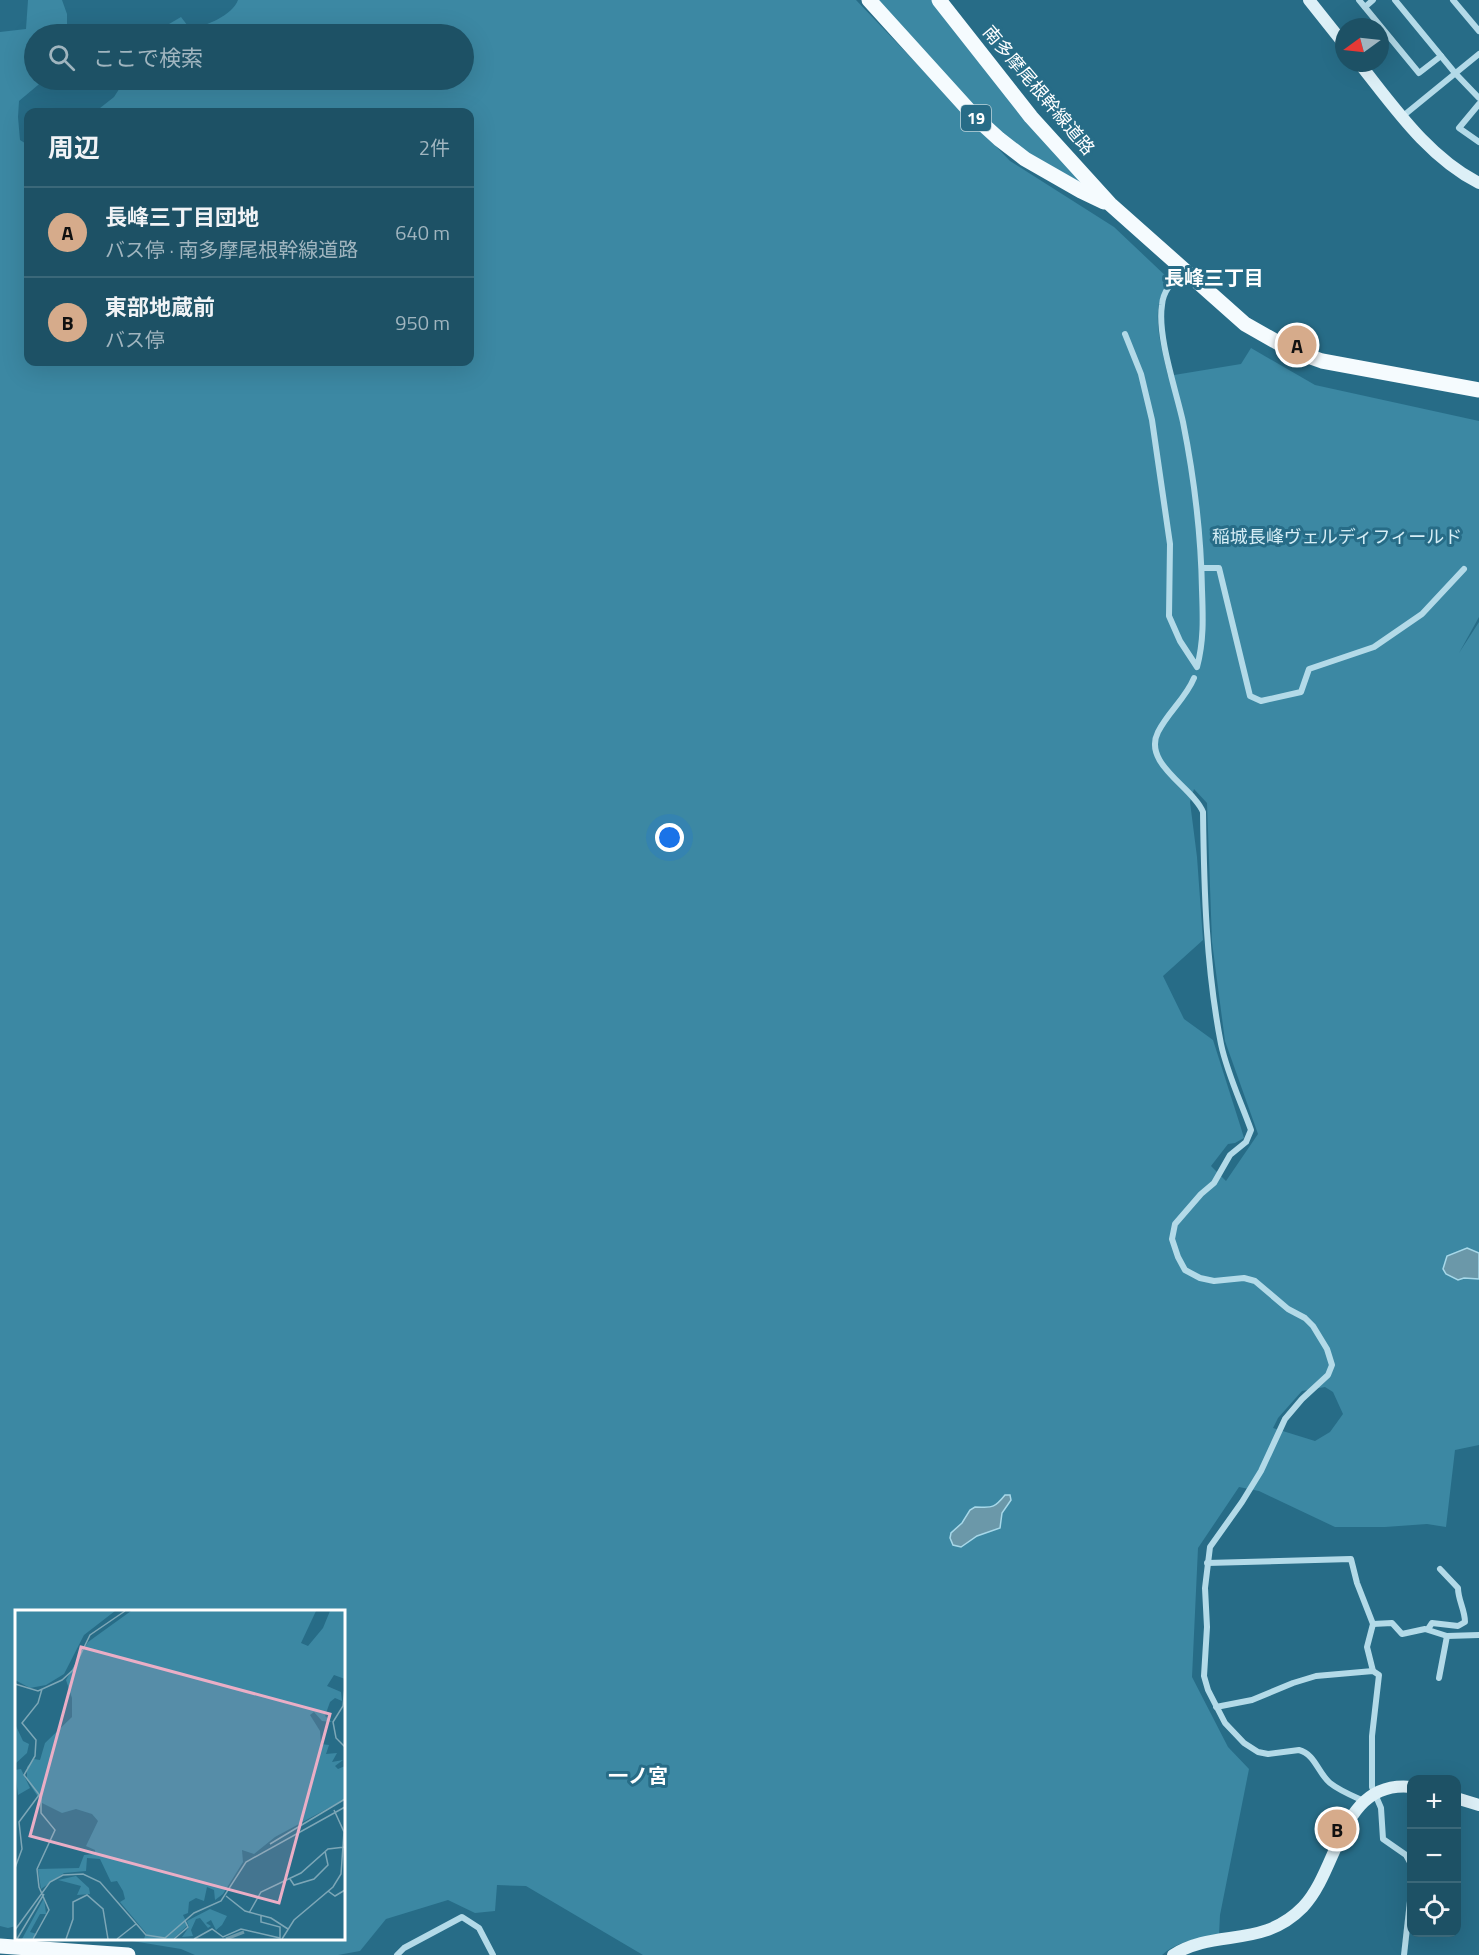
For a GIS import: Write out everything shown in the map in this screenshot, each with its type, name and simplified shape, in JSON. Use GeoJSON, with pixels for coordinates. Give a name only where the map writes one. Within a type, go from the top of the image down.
{"type":"FeatureCollection","features":[{"type":"Feature","properties":{"kind":"main road","name":"南多摩尾根幹線道路"},"geometry":{"type":"LineString","coordinates":[[868,0],[976,118],[999,139],[1025,159],[1081,191],[1110,204]]}},
{"type":"Feature","properties":{"kind":"main road","name":"南多摩尾根幹線道路"},"geometry":{"type":"LineString","coordinates":[[939,0],[1031,117],[1110,204],[1245,324],[1291,350],[1337,366],[1479,390]]}},
{"type":"Feature","properties":{"kind":"main road"},"geometry":{"type":"LineString","coordinates":[[1309,0],[1335,33]]}},
{"type":"Feature","properties":{"kind":"main road"},"geometry":{"type":"LineString","coordinates":[[1366,72],[1436,154],[1479,183]]}},
{"type":"Feature","properties":{"kind":"main road"},"geometry":{"type":"LineString","coordinates":[[1173,1955],[1199,1942],[1231,1939],[1265,1932],[1289,1918],[1301,1909],[1316,1889],[1352,1816],[1369,1798],[1395,1787],[1407,1787]]}},
{"type":"Feature","properties":{"kind":"main road"},"geometry":{"type":"LineString","coordinates":[[1461,1800],[1479,1805]]}},
{"type":"Feature","properties":{"kind":"main road"},"geometry":{"type":"LineString","coordinates":[[0,1946],[128,1955]]}},
{"type":"Feature","properties":{"kind":"street"},"geometry":{"type":"LineString","coordinates":[[1359,0],[1419,73],[1441,56]]}},
{"type":"Feature","properties":{"kind":"street"},"geometry":{"type":"LineString","coordinates":[[1365,7],[1373,0]]}},
{"type":"Feature","properties":{"kind":"street"},"geometry":{"type":"LineString","coordinates":[[1395,0],[1455,73],[1479,98]]}},
{"type":"Feature","properties":{"kind":"street"},"geometry":{"type":"LineString","coordinates":[[1453,0],[1479,31]]}},
{"type":"Feature","properties":{"kind":"street"},"geometry":{"type":"LineString","coordinates":[[1403,116],[1479,54]]}},
{"type":"Feature","properties":{"kind":"street"},"geometry":{"type":"LineString","coordinates":[[1479,104],[1459,128],[1479,142]]}},
{"type":"Feature","properties":{"kind":"street"},"geometry":{"type":"LineString","coordinates":[[1125,334],[1141,374],[1152,420],[1170,544],[1169,616],[1180,641],[1197,667],[1203,635],[1202,568],[1192,471],[1167,353],[1161,312],[1167,290],[1184,270]]}},
{"type":"Feature","properties":{"kind":"street"},"geometry":{"type":"LineString","coordinates":[[1202,568],[1219,568],[1250,696],[1261,701],[1301,692],[1309,669],[1374,647],[1422,614],[1464,569]]}},
{"type":"Feature","properties":{"kind":"street"},"geometry":{"type":"LineString","coordinates":[[1194,678],[1190,689],[1160,729],[1156,744],[1158,755],[1165,769],[1199,803],[1203,812],[1204,898],[1209,957],[1220,1034],[1229,1072],[1251,1130],[1246,1142],[1230,1155],[1214,1183],[1201,1194],[1175,1224],[1172,1239],[1185,1270],[1200,1278],[1214,1281],[1244,1278],[1255,1281],[1288,1309],[1305,1318],[1318,1333],[1327,1349],[1332,1365],[1328,1375],[1302,1399],[1285,1419],[1261,1471],[1242,1502],[1213,1541],[1204,1588],[1207,1628],[1204,1676],[1216,1707],[1233,1733],[1251,1748],[1268,1754],[1299,1750],[1309,1754],[1328,1781],[1336,1788],[1369,1798],[1381,1808],[1383,1839],[1407,1857]]}},
{"type":"Feature","properties":{"kind":"street"},"geometry":{"type":"LineString","coordinates":[[1207,1563],[1351,1558],[1374,1624],[1367,1647],[1372,1671]]}},
{"type":"Feature","properties":{"kind":"street"},"geometry":{"type":"LineString","coordinates":[[1428,1629],[1432,1623],[1458,1626],[1465,1622],[1465,1613],[1458,1596],[1458,1588],[1440,1569]]}},
{"type":"Feature","properties":{"kind":"street"},"geometry":{"type":"LineString","coordinates":[[1374,1624],[1392,1623],[1402,1634],[1417,1629],[1428,1629],[1447,1636],[1479,1635]]}},
{"type":"Feature","properties":{"kind":"street"},"geometry":{"type":"LineString","coordinates":[[1439,1678],[1447,1636]]}},
{"type":"Feature","properties":{"kind":"street"},"geometry":{"type":"LineString","coordinates":[[1216,1707],[1252,1700],[1316,1676],[1372,1671],[1379,1675],[1372,1737],[1369,1798]]}},
{"type":"Feature","properties":{"kind":"street"},"geometry":{"type":"LineString","coordinates":[[397,1955],[404,1948],[462,1917],[479,1928],[493,1955]]}},
{"type":"Feature","properties":{"kind":"street"},"geometry":{"type":"LineString","coordinates":[[1404,1955],[1407,1928]]}},
{"type":"Feature","properties":{"kind":"green space"},"geometry":{"type":"Polygon","coordinates":[[[28,0],[62,0],[67,14],[67,24],[26,24],[28,0]]]}},
{"type":"Feature","properties":{"kind":"green space","name":"稲城長峰ヴェルディフィールド"},"geometry":{"type":"Polygon","coordinates":[[[238,0],[856,0],[1010,161],[1114,227],[1170,280],[1163,290],[1158,314],[1160,339],[1168,376],[1241,364],[1251,348],[1315,385],[1479,421],[1479,617],[1459,653],[1479,622],[1479,1445],[1455,1450],[1446,1527],[1427,1524],[1335,1527],[1259,1491],[1239,1487],[1198,1548],[1192,1677],[1228,1747],[1249,1769],[1220,1915],[1219,1935],[1181,1943],[1162,1955],[643,1955],[526,1886],[497,1885],[495,1911],[475,1913],[448,1900],[386,1919],[360,1951],[338,1955],[195,1955],[181,1949],[126,1940],[345,1940],[345,1610],[15,1610],[15,1926],[8,1928],[0,1926],[0,32],[24,29],[24,90],[32,90],[19,101],[18,117],[20,140],[24,142],[24,366],[474,366],[474,108],[100,108],[114,97],[119,90],[474,90],[474,24],[208,24],[230,11],[238,0]],[[1194,789],[1190,802],[1197,857],[1203,940],[1163,976],[1184,1019],[1213,1040],[1241,1128],[1244,1138],[1228,1144],[1211,1166],[1226,1181],[1258,1134],[1225,1041],[1212,942],[1207,803],[1194,789]],[[1325,1387],[1302,1391],[1278,1418],[1273,1428],[1315,1441],[1330,1432],[1343,1414],[1333,1392],[1325,1387]]]}},
{"type":"Feature","properties":{"kind":"green space"},"geometry":{"type":"Polygon","coordinates":[[[874,0],[933,0],[1088,182],[1083,187],[1037,161],[984,120],[874,0]]]}},
{"type":"Feature","properties":{"kind":"green space"},"geometry":{"type":"Polygon","coordinates":[[[181,17],[186,24],[169,24],[181,17]]]}},
{"type":"Feature","properties":{"kind":"shaded area"},"geometry":{"type":"Polygon","coordinates":[[[1467,1248],[1479,1253],[1479,1279],[1458,1280],[1446,1274],[1443,1269],[1447,1256],[1467,1248]]]}},
{"type":"Feature","properties":{"kind":"shaded area"},"geometry":{"type":"Polygon","coordinates":[[[1005,1495],[1010,1495],[1011,1500],[1002,1513],[1000,1528],[977,1536],[961,1547],[953,1545],[950,1538],[951,1533],[962,1523],[970,1510],[975,1507],[994,1505],[1005,1495]]]}},
{"type":"Feature","properties":{"kind":"place","name":"長峰三丁目団地"},"geometry":{"type":"Point","coordinates":[1297,345]}},
{"type":"Feature","properties":{"kind":"place","name":"東部地蔵前"},"geometry":{"type":"Point","coordinates":[1337,1829]}},
{"type":"Feature","properties":{"kind":"district","name":"長峰三丁目"},"geometry":{"type":"Point","coordinates":[1214,277]}},
{"type":"Feature","properties":{"kind":"district","name":"一ノ宮"},"geometry":{"type":"Point","coordinates":[638,1775]}}]}
